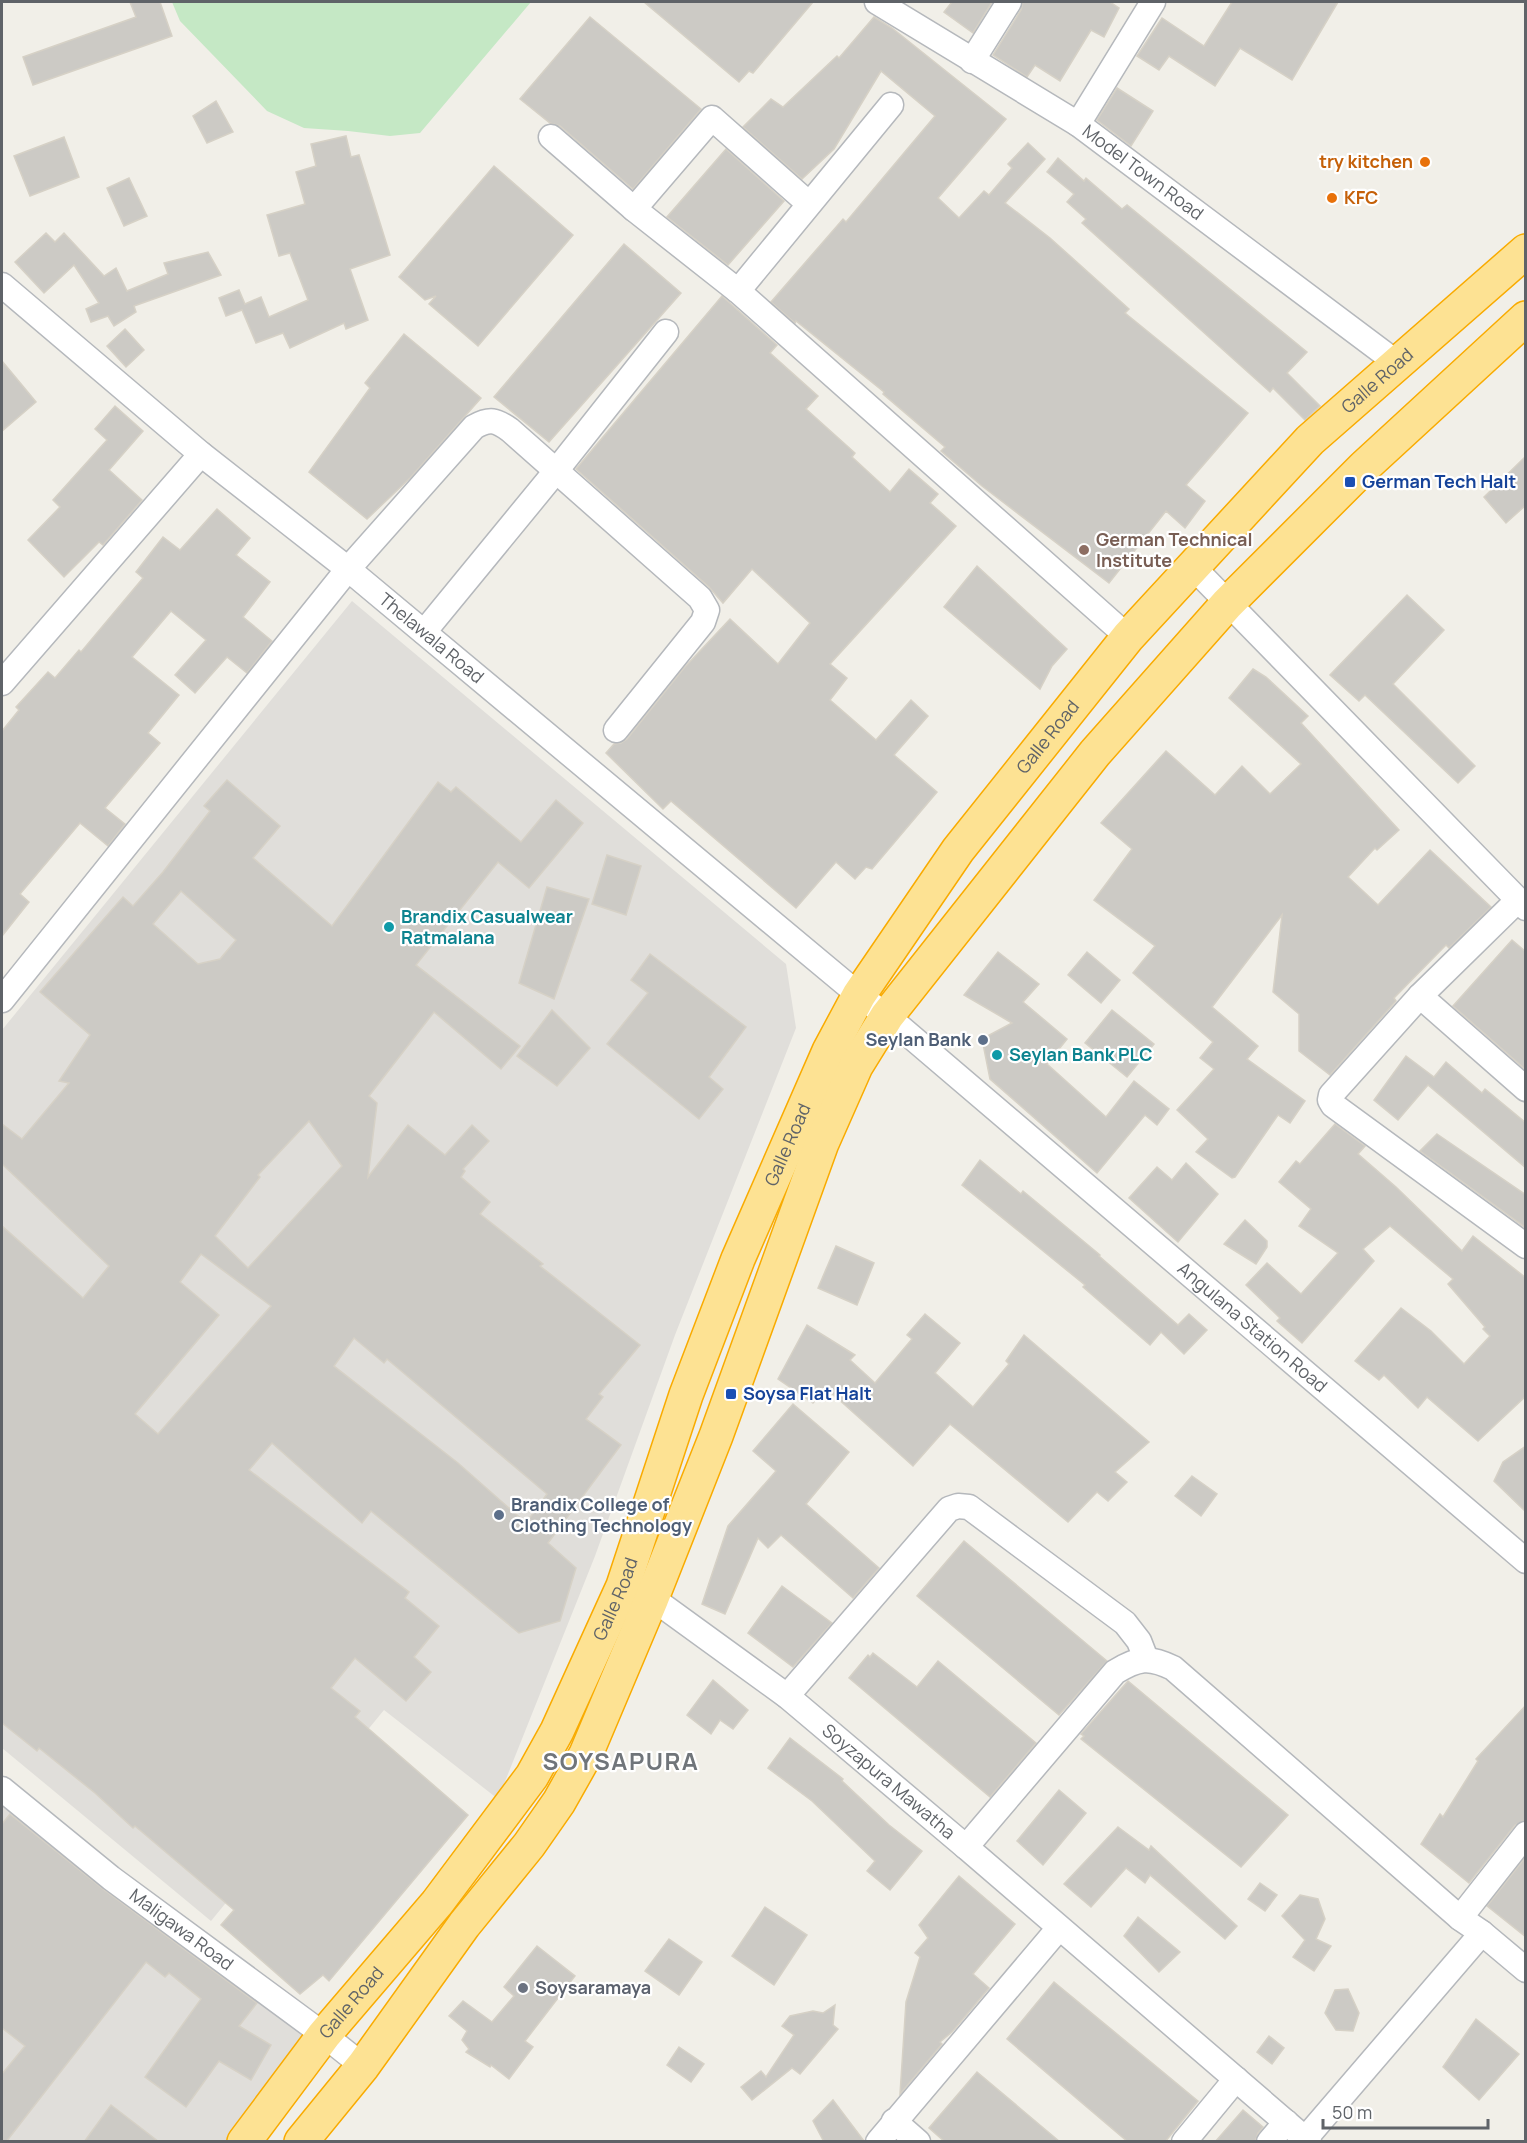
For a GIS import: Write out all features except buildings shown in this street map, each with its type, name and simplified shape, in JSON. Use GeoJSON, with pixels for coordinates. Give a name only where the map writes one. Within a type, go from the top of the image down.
{"type":"FeatureCollection","features":[{"type":"Feature","properties":{"kind":"highway","name":"Galle Road"},"geometry":{"type":"LineString","coordinates":[[301,2142],[363,2066],[464,1925],[529,1845],[559,1802],[586,1754],[637,1592],[686,1395],[738,1259],[829,1051],[859,995],[958,850],[1128,637],[1310,440],[1517,259]]}},
{"type":"Feature","properties":{"kind":"highway","name":"Galle Road"},"geometry":{"type":"LineString","coordinates":[[244,2142],[324,2035],[437,1903],[532,1776],[637,1592],[724,1415],[822,1143],[856,1066],[887,1016],[1095,753],[1227,604],[1364,467],[1526,318]]}},
{"type":"Feature","properties":{"kind":"street","name":"Model Town Road"},"geometry":{"type":"LineString","coordinates":[[877,2],[1078,124],[1397,363]]}},
{"type":"Feature","properties":{"kind":"street"},"geometry":{"type":"LineString","coordinates":[[972,61],[1009,2]]}},
{"type":"Feature","properties":{"kind":"street"},"geometry":{"type":"LineString","coordinates":[[1078,124],[1153,2]]}},
{"type":"Feature","properties":{"kind":"street"},"geometry":{"type":"LineString","coordinates":[[738,291],[808,203],[891,105]]}},
{"type":"Feature","properties":{"kind":"street"},"geometry":{"type":"LineString","coordinates":[[634,209],[712,118],[808,203]]}},
{"type":"Feature","properties":{"kind":"street"},"geometry":{"type":"LineString","coordinates":[[551,137],[634,209],[738,291],[1128,637]]}},
{"type":"Feature","properties":{"kind":"street","name":"Thelawala Road"},"geometry":{"type":"LineString","coordinates":[[2,285],[201,454],[348,569],[859,995]]}},
{"type":"Feature","properties":{"kind":"street"},"geometry":{"type":"LineString","coordinates":[[424,633],[666,332]]}},
{"type":"Feature","properties":{"kind":"street"},"geometry":{"type":"LineString","coordinates":[[2,1000],[348,569],[474,427],[484,422],[498,422],[510,430],[700,598],[706,609],[703,622],[616,730]]}},
{"type":"Feature","properties":{"kind":"street"},"geometry":{"type":"LineString","coordinates":[[2,683],[201,454]]}},
{"type":"Feature","properties":{"kind":"street"},"geometry":{"type":"LineString","coordinates":[[1193,567],[1522,904],[1420,996],[1330,1095],[1330,1100],[1333,1105],[1526,1246]]}},
{"type":"Feature","properties":{"kind":"street"},"geometry":{"type":"LineString","coordinates":[[859,995],[887,1016]]}},
{"type":"Feature","properties":{"kind":"street"},"geometry":{"type":"LineString","coordinates":[[1420,996],[1526,1089]]}},
{"type":"Feature","properties":{"kind":"street","name":"Angulana Station Road"},"geometry":{"type":"LineString","coordinates":[[887,1016],[1526,1561]]}},
{"type":"Feature","properties":{"kind":"street"},"geometry":{"type":"LineString","coordinates":[[787,1696],[949,1509],[958,1506],[969,1507],[1125,1623],[1139,1641],[1146,1659],[1158,1661],[1173,1668],[1460,1918],[1482,1933],[1526,1970]]}},
{"type":"Feature","properties":{"kind":"street","name":"Soyzapura Mawatha"},"geometry":{"type":"LineString","coordinates":[[637,1592],[787,1696],[966,1847],[1115,1672],[1132,1662],[1146,1659]]}},
{"type":"Feature","properties":{"kind":"street","name":"Maligawa Road"},"geometry":{"type":"LineString","coordinates":[[2,1789],[111,1878],[363,2066]]}},
{"type":"Feature","properties":{"kind":"street"},"geometry":{"type":"LineString","coordinates":[[1460,1918],[1526,1834]]}},
{"type":"Feature","properties":{"kind":"street"},"geometry":{"type":"LineString","coordinates":[[966,1847],[1307,2140],[1482,1933]]}},
{"type":"Feature","properties":{"kind":"street"},"geometry":{"type":"LineString","coordinates":[[878,2142],[1059,1928]]}},
{"type":"Feature","properties":{"kind":"street"},"geometry":{"type":"LineString","coordinates":[[1184,2142],[1236,2079]]}},
{"type":"Feature","properties":{"kind":"street"},"geometry":{"type":"LineString","coordinates":[[894,2121],[918,2142]]}},
{"type":"Feature","properties":{"kind":"street"},"geometry":{"type":"LineString","coordinates":[[1269,2142],[1286,2122]]}},
{"type":"Feature","properties":{"kind":"shaded area"},"geometry":{"type":"Polygon","coordinates":[[[352,601],[786,964],[796,1028],[675,1335],[595,1556],[498,1799],[384,1710],[211,1921],[2,1748],[2,1030],[352,601]]]}},
{"type":"Feature","properties":{"kind":"shaded area"},"geometry":{"type":"Polygon","coordinates":[[[2,1779],[310,2037],[225,2141],[2,2141],[2,1779]]]}},
{"type":"Feature","properties":{"kind":"green space"},"geometry":{"type":"Polygon","coordinates":[[[172,2],[531,2],[420,133],[390,136],[304,128],[267,111],[180,21],[172,2]]]}},
{"type":"Feature","properties":{"kind":"place","name":"try kitchen"},"geometry":{"type":"Point","coordinates":[1425,162]}},
{"type":"Feature","properties":{"kind":"place","name":"KFC"},"geometry":{"type":"Point","coordinates":[1332,198]}},
{"type":"Feature","properties":{"kind":"place","name":"German Tech Halt"},"geometry":{"type":"Point","coordinates":[1350,482]}},
{"type":"Feature","properties":{"kind":"place","name":"German Technical Institute"},"geometry":{"type":"Point","coordinates":[1084,550]}},
{"type":"Feature","properties":{"kind":"place","name":"Brandix Casualwear Ratmalana"},"geometry":{"type":"Point","coordinates":[389,927]}},
{"type":"Feature","properties":{"kind":"place","name":"Seylan Bank"},"geometry":{"type":"Point","coordinates":[983,1040]}},
{"type":"Feature","properties":{"kind":"place","name":"Seylan Bank PLC"},"geometry":{"type":"Point","coordinates":[997,1055]}},
{"type":"Feature","properties":{"kind":"place","name":"Soysa Flat Halt"},"geometry":{"type":"Point","coordinates":[731,1394]}},
{"type":"Feature","properties":{"kind":"place","name":"Brandix College of Clothing Technology"},"geometry":{"type":"Point","coordinates":[499,1515]}},
{"type":"Feature","properties":{"kind":"place","name":"Soysaramaya"},"geometry":{"type":"Point","coordinates":[523,1988]}},
{"type":"Feature","properties":{"kind":"district","name":"SOYSAPURA"},"geometry":{"type":"Point","coordinates":[621,1762]}}]}
